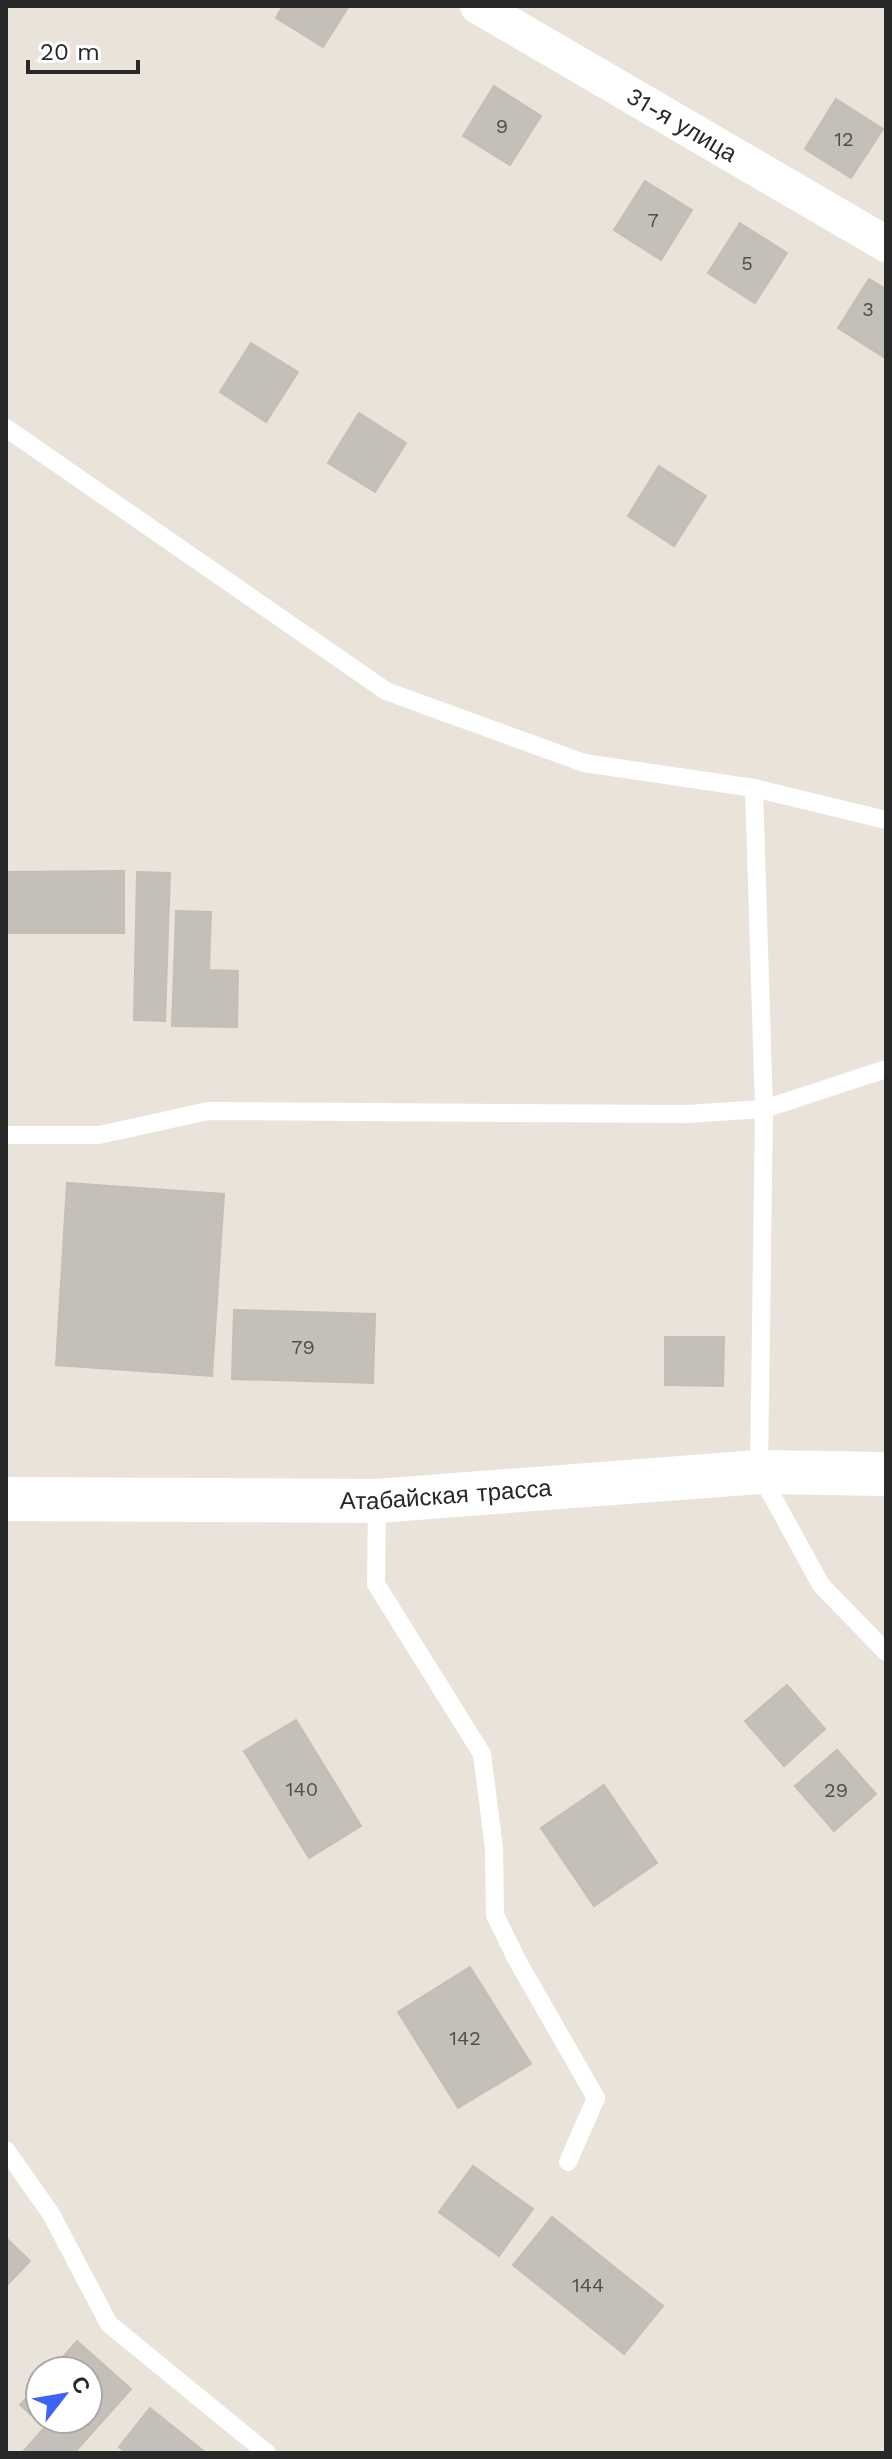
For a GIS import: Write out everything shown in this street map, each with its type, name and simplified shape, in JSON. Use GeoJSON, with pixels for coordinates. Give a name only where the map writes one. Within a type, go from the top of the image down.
{"type":"FeatureCollection","features":[{"type":"Feature","properties":{"kind":"main road","name":"Атабайская трасса"},"geometry":{"type":"LineString","coordinates":[[6,1499],[377,1501],[759,1472],[886,1474]]}},
{"type":"Feature","properties":{"kind":"street","name":"31-я улица"},"geometry":{"type":"LineString","coordinates":[[478,6],[886,244]]}},
{"type":"Feature","properties":{"kind":"lane"},"geometry":{"type":"LineString","coordinates":[[6,428],[386,691],[584,763],[754,788],[886,820]]}},
{"type":"Feature","properties":{"kind":"lane"},"geometry":{"type":"LineString","coordinates":[[754,788],[764,1109],[759,1472],[821,1585],[886,1652]]}},
{"type":"Feature","properties":{"kind":"lane"},"geometry":{"type":"LineString","coordinates":[[6,1135],[99,1135],[208,1111],[687,1114],[764,1109],[886,1069]]}},
{"type":"Feature","properties":{"kind":"lane"},"geometry":{"type":"LineString","coordinates":[[377,1501],[376,1584],[482,1754],[494,1848],[495,1915],[518,1962],[596,2098],[568,2162]]}},
{"type":"Feature","properties":{"kind":"lane"},"geometry":{"type":"LineString","coordinates":[[6,2150],[51,2214],[109,2324],[267,2453]]}},
{"type":"Feature","properties":{"kind":"building"},"geometry":{"type":"Polygon","coordinates":[[[283,6],[349,6],[323,47],[276,18],[283,6]]]}},
{"type":"Feature","properties":{"kind":"building"},"geometry":{"type":"Polygon","coordinates":[[[494,86],[541,116],[510,165],[463,136],[494,86]]]}},
{"type":"Feature","properties":{"kind":"building"},"geometry":{"type":"Polygon","coordinates":[[[836,99],[883,129],[851,178],[805,149],[836,99]]]}},
{"type":"Feature","properties":{"kind":"building"},"geometry":{"type":"Polygon","coordinates":[[[645,181],[692,210],[661,260],[614,230],[645,181]]]}},
{"type":"Feature","properties":{"kind":"building"},"geometry":{"type":"Polygon","coordinates":[[[740,223],[787,253],[755,303],[708,273],[740,223]]]}},
{"type":"Feature","properties":{"kind":"building"},"geometry":{"type":"Polygon","coordinates":[[[869,279],[886,289],[885,358],[838,328],[869,279]]]}},
{"type":"Feature","properties":{"kind":"building"},"geometry":{"type":"Polygon","coordinates":[[[251,343],[298,372],[266,422],[220,392],[251,343]]]}},
{"type":"Feature","properties":{"kind":"building"},"geometry":{"type":"Polygon","coordinates":[[[359,413],[406,443],[375,492],[328,463],[359,413]]]}},
{"type":"Feature","properties":{"kind":"building"},"geometry":{"type":"Polygon","coordinates":[[[659,466],[706,496],[674,546],[628,516],[659,466]]]}},
{"type":"Feature","properties":{"kind":"building"},"geometry":{"type":"Polygon","coordinates":[[[124,871],[124,933],[6,933],[6,872],[124,871]]]}},
{"type":"Feature","properties":{"kind":"building"},"geometry":{"type":"Polygon","coordinates":[[[137,872],[170,873],[165,1021],[134,1020],[137,872]]]}},
{"type":"Feature","properties":{"kind":"building"},"geometry":{"type":"Polygon","coordinates":[[[176,911],[211,912],[209,970],[238,971],[237,1027],[172,1026],[176,911]]]}},
{"type":"Feature","properties":{"kind":"building"},"geometry":{"type":"Polygon","coordinates":[[[67,1183],[224,1194],[212,1376],[56,1365],[67,1183]]]}},
{"type":"Feature","properties":{"kind":"building"},"geometry":{"type":"Polygon","coordinates":[[[234,1310],[375,1314],[373,1383],[232,1379],[234,1310]]]}},
{"type":"Feature","properties":{"kind":"building"},"geometry":{"type":"Polygon","coordinates":[[[665,1337],[724,1337],[723,1386],[665,1385],[665,1337]]]}},
{"type":"Feature","properties":{"kind":"building"},"geometry":{"type":"Polygon","coordinates":[[[787,1685],[825,1729],[784,1766],[745,1721],[787,1685]]]}},
{"type":"Feature","properties":{"kind":"building"},"geometry":{"type":"Polygon","coordinates":[[[296,1720],[361,1826],[309,1858],[244,1751],[296,1720]]]}},
{"type":"Feature","properties":{"kind":"building"},"geometry":{"type":"Polygon","coordinates":[[[837,1750],[876,1794],[834,1831],[795,1786],[837,1750]]]}},
{"type":"Feature","properties":{"kind":"building"},"geometry":{"type":"Polygon","coordinates":[[[604,1785],[657,1863],[594,1906],[541,1828],[604,1785]]]}},
{"type":"Feature","properties":{"kind":"building"},"geometry":{"type":"Polygon","coordinates":[[[470,1967],[531,2064],[458,2108],[398,2012],[470,1967]]]}},
{"type":"Feature","properties":{"kind":"building"},"geometry":{"type":"Polygon","coordinates":[[[473,2166],[533,2209],[499,2256],[439,2212],[473,2166]]]}},
{"type":"Feature","properties":{"kind":"building"},"geometry":{"type":"Polygon","coordinates":[[[552,2217],[663,2306],[624,2354],[513,2265],[552,2217]]]}},
{"type":"Feature","properties":{"kind":"building"},"geometry":{"type":"Polygon","coordinates":[[[6,2238],[30,2261],[6,2286],[6,2238]]]}},
{"type":"Feature","properties":{"kind":"building"},"geometry":{"type":"Polygon","coordinates":[[[77,2341],[93,2355],[65,2355],[77,2341]]]}},
{"type":"Feature","properties":{"kind":"building"},"geometry":{"type":"Polygon","coordinates":[[[104,2365],[131,2389],[104,2419],[104,2365]]]}},
{"type":"Feature","properties":{"kind":"building"},"geometry":{"type":"Polygon","coordinates":[[[150,2408],[206,2453],[127,2453],[119,2447],[150,2408]]]}},
{"type":"Feature","properties":{"kind":"building"},"geometry":{"type":"Polygon","coordinates":[[[38,2435],[90,2435],[74,2453],[22,2453],[38,2435]]]}}]}
